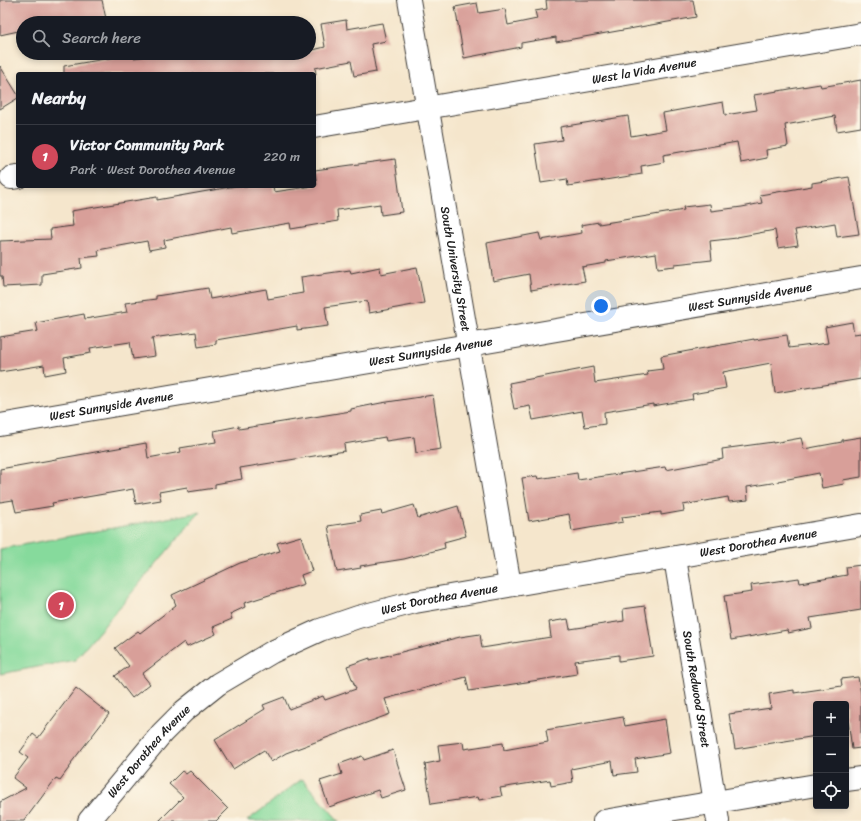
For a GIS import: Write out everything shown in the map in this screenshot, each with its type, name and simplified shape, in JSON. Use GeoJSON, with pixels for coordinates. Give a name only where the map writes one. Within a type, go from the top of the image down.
{"type":"FeatureCollection","features":[{"type":"Feature","properties":{"kind":"street","name":"South University Street"},"geometry":{"type":"LineString","coordinates":[[409,0],[510,585]]}},
{"type":"Feature","properties":{"kind":"street","name":"West la Vida Avenue"},"geometry":{"type":"LineString","coordinates":[[316,127],[861,34]]}},
{"type":"Feature","properties":{"kind":"street","name":"West Sunnyside Avenue"},"geometry":{"type":"LineString","coordinates":[[0,426],[861,278]]}},
{"type":"Feature","properties":{"kind":"street","name":"West Dorothea Avenue"},"geometry":{"type":"LineString","coordinates":[[89,821],[162,733],[184,711],[218,684],[272,652],[320,630],[358,617],[415,602],[861,525]]}},
{"type":"Feature","properties":{"kind":"street","name":"South Redwood Street"},"geometry":{"type":"LineString","coordinates":[[675,558],[716,811]]}},
{"type":"Feature","properties":{"kind":"street"},"geometry":{"type":"LineString","coordinates":[[849,780],[861,778]]}},
{"type":"Feature","properties":{"kind":"street"},"geometry":{"type":"LineString","coordinates":[[604,821],[716,811],[813,786]]}},
{"type":"Feature","properties":{"kind":"green space"},"geometry":{"type":"Polygon","coordinates":[[[200,512],[75,660],[0,674],[0,549],[200,512]]]}},
{"type":"Feature","properties":{"kind":"green space"},"geometry":{"type":"Polygon","coordinates":[[[302,779],[339,821],[247,821],[248,820],[302,779]]]}},
{"type":"Feature","properties":{"kind":"building"},"geometry":{"type":"Polygon","coordinates":[[[0,0],[102,0],[105,16],[16,16],[16,32],[0,35],[0,0]]]}},
{"type":"Feature","properties":{"kind":"building"},"geometry":{"type":"Polygon","coordinates":[[[546,0],[693,0],[696,17],[556,42],[556,37],[521,43],[521,47],[464,58],[455,7],[477,3],[479,13],[505,9],[508,25],[537,19],[535,11],[547,9],[546,0]]]}},
{"type":"Feature","properties":{"kind":"building"},"geometry":{"type":"Polygon","coordinates":[[[346,20],[347,29],[382,23],[386,41],[371,44],[376,72],[354,76],[351,61],[315,68],[316,72],[64,72],[64,66],[99,60],[316,60],[316,49],[325,47],[321,24],[346,20]]]}},
{"type":"Feature","properties":{"kind":"building"},"geometry":{"type":"Polygon","coordinates":[[[0,66],[16,92],[16,99],[0,109],[0,66]]]}},
{"type":"Feature","properties":{"kind":"building"},"geometry":{"type":"Polygon","coordinates":[[[861,80],[861,127],[837,131],[835,116],[785,125],[788,146],[766,150],[767,158],[741,163],[737,142],[663,155],[664,162],[641,166],[642,174],[568,186],[567,179],[541,183],[535,144],[562,140],[560,127],[628,116],[631,136],[666,130],[663,113],[723,102],[725,115],[757,110],[754,95],[820,84],[821,87],[861,80]]]}},
{"type":"Feature","properties":{"kind":"building"},"geometry":{"type":"Polygon","coordinates":[[[395,159],[402,212],[381,215],[380,204],[337,210],[338,221],[291,229],[290,223],[232,233],[231,227],[164,240],[165,247],[149,250],[147,241],[98,250],[99,256],[81,258],[82,268],[42,274],[42,285],[3,287],[2,276],[0,276],[0,241],[51,239],[50,229],[73,226],[71,211],[157,197],[157,200],[225,188],[273,188],[274,192],[301,188],[316,188],[316,170],[395,159]]]}},
{"type":"Feature","properties":{"kind":"building"},"geometry":{"type":"Polygon","coordinates":[[[849,177],[859,234],[837,237],[835,223],[795,230],[798,245],[778,248],[775,230],[737,238],[710,241],[712,260],[675,264],[675,266],[658,268],[656,253],[606,261],[606,263],[582,267],[585,281],[531,290],[529,274],[493,281],[487,243],[539,233],[541,240],[582,233],[581,225],[599,222],[599,224],[684,210],[683,207],[710,204],[711,211],[742,207],[762,203],[760,195],[812,186],[812,183],[849,177]]]}},
{"type":"Feature","properties":{"kind":"building"},"geometry":{"type":"Polygon","coordinates":[[[380,267],[381,274],[417,267],[424,303],[369,313],[367,301],[325,307],[328,326],[297,330],[297,326],[216,340],[216,344],[198,347],[196,332],[152,338],[155,356],[133,359],[130,342],[90,348],[91,353],[64,358],[66,371],[45,375],[44,365],[0,372],[0,337],[38,331],[36,323],[84,314],[85,319],[127,312],[125,303],[156,299],[156,296],[208,288],[210,299],[266,289],[268,299],[303,293],[301,277],[350,270],[351,273],[380,267]]]}},
{"type":"Feature","properties":{"kind":"building"},"geometry":{"type":"Polygon","coordinates":[[[852,322],[854,334],[861,333],[861,379],[775,393],[771,363],[723,372],[726,388],[692,394],[693,399],[604,412],[605,424],[585,427],[582,411],[533,420],[530,406],[514,409],[509,383],[593,367],[595,383],[648,375],[647,371],[663,369],[661,356],[754,339],[787,335],[789,348],[828,343],[825,327],[852,322]]]}},
{"type":"Feature","properties":{"kind":"building"},"geometry":{"type":"Polygon","coordinates":[[[433,395],[441,449],[416,453],[414,437],[386,441],[385,437],[344,444],[345,451],[240,468],[242,479],[215,484],[215,488],[188,492],[187,487],[159,492],[161,500],[136,504],[133,489],[52,503],[53,506],[16,512],[13,500],[0,502],[0,469],[146,443],[148,458],[181,452],[180,448],[216,442],[214,431],[239,426],[239,429],[351,411],[351,409],[381,403],[433,395]]]}},
{"type":"Feature","properties":{"kind":"building"},"geometry":{"type":"Polygon","coordinates":[[[861,437],[861,477],[843,480],[844,484],[822,488],[819,473],[747,487],[748,500],[729,502],[728,497],[683,505],[684,511],[661,515],[661,512],[622,517],[623,522],[572,531],[569,514],[529,521],[522,478],[537,476],[538,479],[577,473],[578,480],[665,467],[666,470],[723,459],[722,449],[801,438],[804,449],[861,437]]]}},
{"type":"Feature","properties":{"kind":"building"},"geometry":{"type":"Polygon","coordinates":[[[414,505],[418,518],[458,506],[466,536],[444,542],[445,548],[404,559],[360,566],[361,568],[337,572],[328,526],[361,521],[360,515],[381,511],[382,514],[414,505]]]}},
{"type":"Feature","properties":{"kind":"building"},"geometry":{"type":"Polygon","coordinates":[[[301,536],[312,571],[301,575],[304,584],[244,603],[245,607],[230,614],[232,619],[213,627],[216,634],[187,647],[184,642],[142,674],[150,684],[132,698],[115,676],[129,666],[115,648],[138,631],[140,633],[176,605],[172,595],[240,563],[280,551],[277,543],[301,536]]]}},
{"type":"Feature","properties":{"kind":"building"},"geometry":{"type":"Polygon","coordinates":[[[861,565],[861,610],[810,618],[812,628],[788,633],[787,630],[731,640],[724,596],[752,592],[751,585],[799,578],[800,583],[847,575],[846,567],[861,565]]]}},
{"type":"Feature","properties":{"kind":"building"},"geometry":{"type":"Polygon","coordinates":[[[645,606],[653,656],[619,661],[619,655],[575,661],[577,674],[469,691],[466,677],[385,699],[390,714],[286,753],[271,762],[264,750],[233,769],[215,740],[265,709],[263,705],[284,697],[289,709],[323,696],[325,700],[356,689],[347,666],[370,658],[370,660],[460,637],[480,634],[482,648],[551,637],[549,622],[568,619],[570,629],[624,621],[623,609],[645,606]]]}},
{"type":"Feature","properties":{"kind":"building"},"geometry":{"type":"Polygon","coordinates":[[[858,677],[861,694],[861,748],[852,749],[849,727],[849,701],[813,701],[813,736],[735,749],[729,714],[771,708],[769,694],[794,690],[794,693],[842,686],[841,679],[858,677]]]}},
{"type":"Feature","properties":{"kind":"building"},"geometry":{"type":"Polygon","coordinates":[[[76,688],[109,714],[71,763],[72,764],[60,780],[56,778],[24,821],[0,821],[0,802],[26,788],[13,778],[28,758],[20,752],[33,734],[38,738],[76,688]]]}},
{"type":"Feature","properties":{"kind":"building"},"geometry":{"type":"Polygon","coordinates":[[[623,717],[625,726],[665,719],[670,753],[635,759],[637,772],[614,775],[612,761],[571,769],[573,782],[551,786],[550,780],[500,788],[502,796],[479,800],[478,797],[431,804],[425,764],[440,761],[438,745],[463,742],[464,749],[503,743],[504,750],[548,742],[546,730],[623,717]]]}},
{"type":"Feature","properties":{"kind":"building"},"geometry":{"type":"Polygon","coordinates":[[[393,750],[406,790],[381,798],[378,790],[329,807],[320,781],[342,774],[339,764],[362,756],[364,760],[393,750]]]}},
{"type":"Feature","properties":{"kind":"building"},"geometry":{"type":"Polygon","coordinates":[[[182,771],[186,774],[190,771],[228,809],[216,821],[159,821],[183,797],[169,784],[182,771]]]}},
{"type":"Feature","properties":{"kind":"place","name":"Victor Community Park"},"geometry":{"type":"Point","coordinates":[61,605]}}]}
